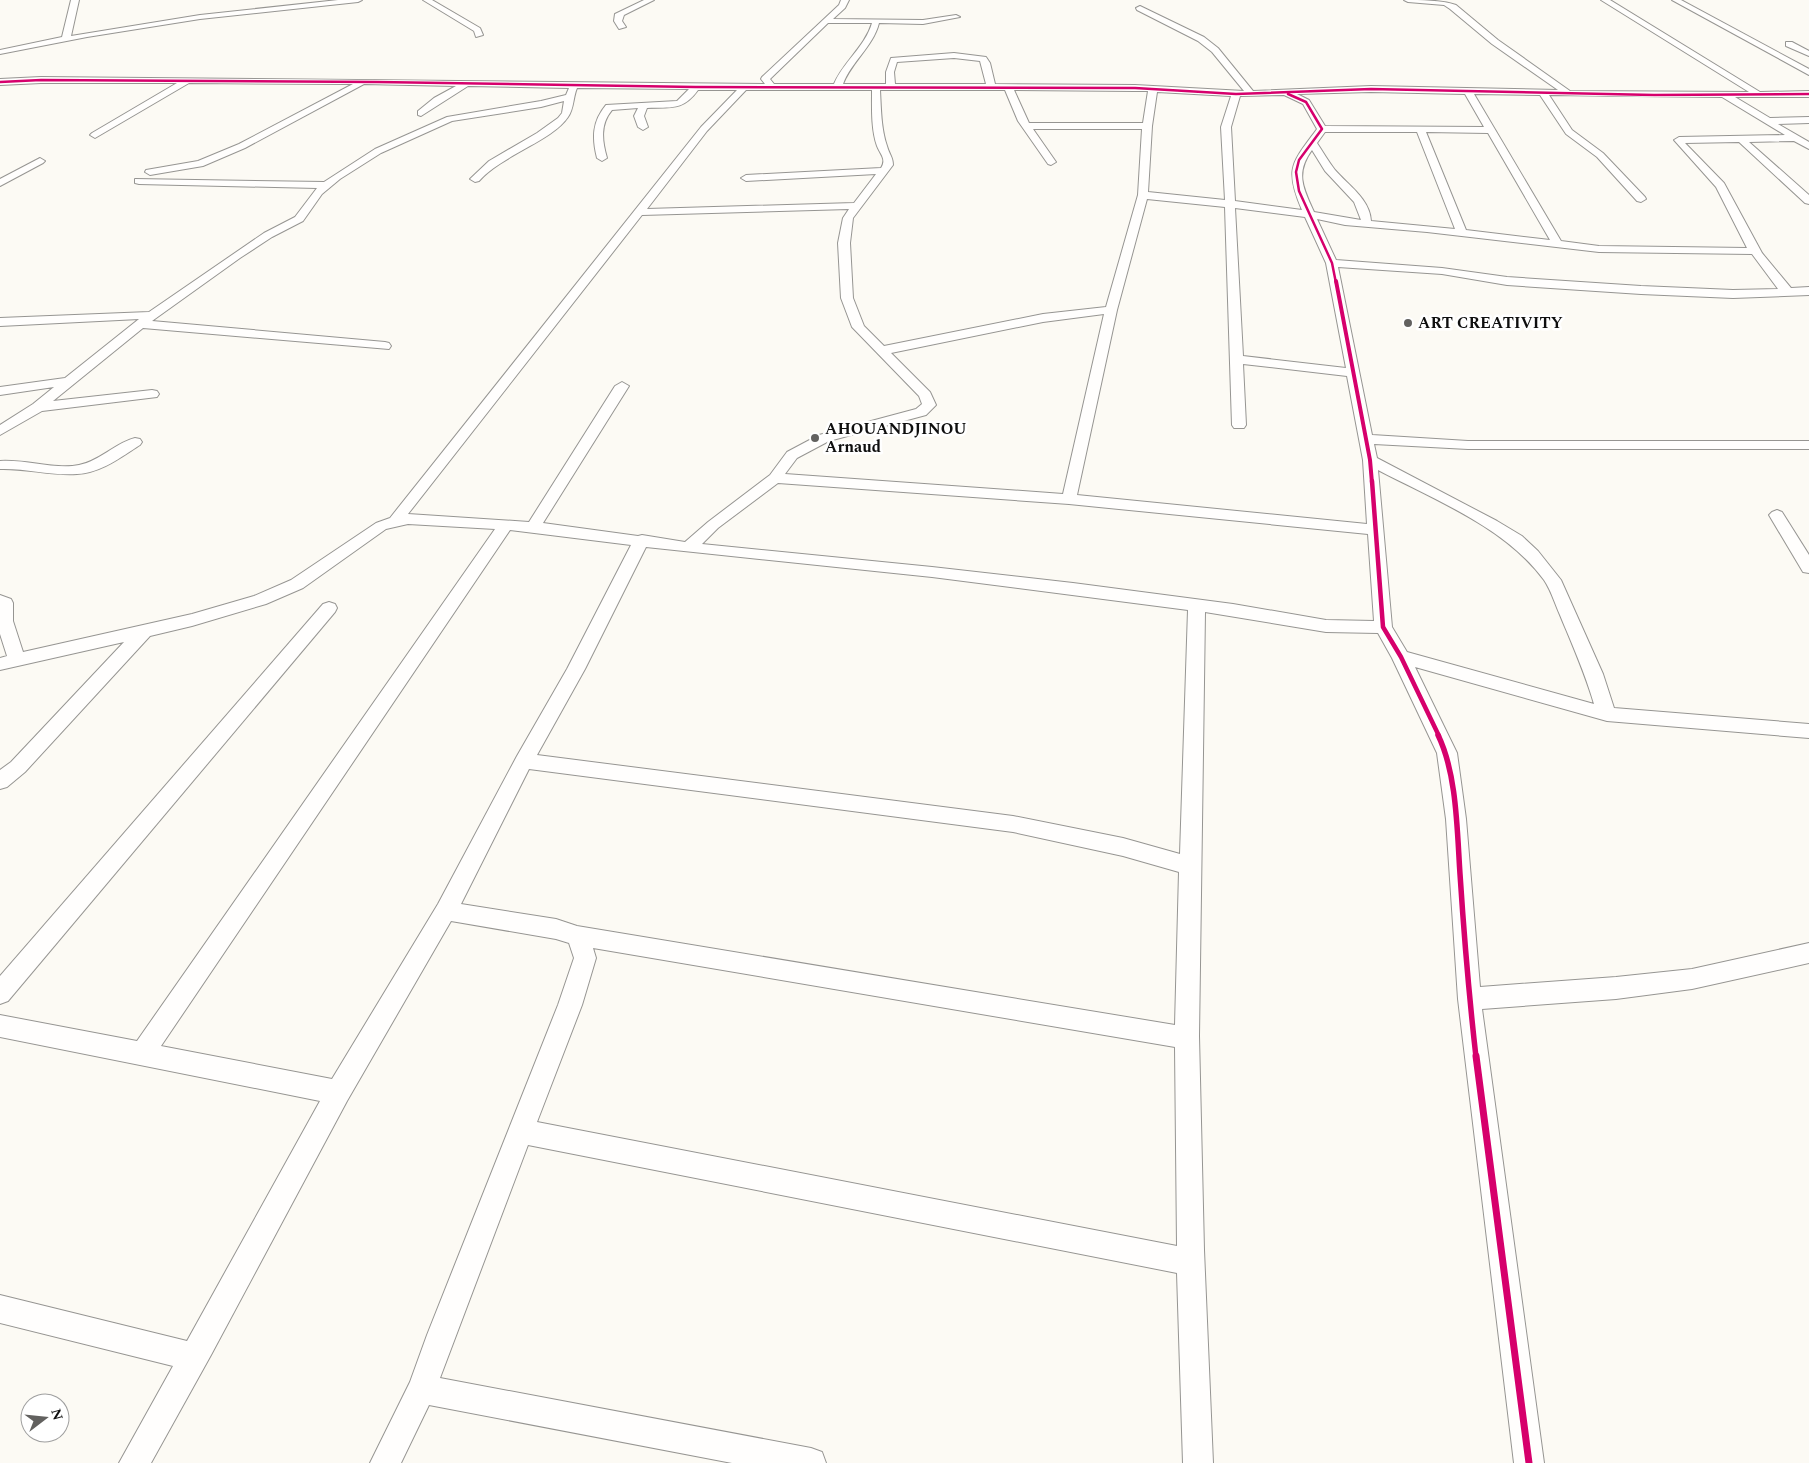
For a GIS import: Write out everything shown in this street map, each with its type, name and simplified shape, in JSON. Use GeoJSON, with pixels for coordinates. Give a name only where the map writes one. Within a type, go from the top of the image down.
{"type":"FeatureCollection","features":[{"type":"Feature","properties":{"kind":"street"},"geometry":{"type":"LineString","coordinates":[[66,39],[74,0]]}},
{"type":"Feature","properties":{"kind":"street"},"geometry":{"type":"LineString","coordinates":[[0,52],[230,11],[293,3],[358,0]]}},
{"type":"Feature","properties":{"kind":"street"},"geometry":{"type":"LineString","coordinates":[[427,0],[477,30],[479,35]]}},
{"type":"Feature","properties":{"kind":"street"},"geometry":{"type":"LineString","coordinates":[[622,27],[618,21],[618,16],[621,13],[650,0]]}},
{"type":"Feature","properties":{"kind":"street"},"geometry":{"type":"LineString","coordinates":[[395,520],[704,129],[749,87],[765,80],[842,6],[845,0]]}},
{"type":"Feature","properties":{"kind":"street"},"geometry":{"type":"LineString","coordinates":[[1408,0],[1446,3],[1453,7],[1495,42],[1570,94]]}},
{"type":"Feature","properties":{"kind":"street"},"geometry":{"type":"LineString","coordinates":[[1605,0],[1756,92]]}},
{"type":"Feature","properties":{"kind":"street"},"geometry":{"type":"LineString","coordinates":[[1676,0],[1809,72]]}},
{"type":"Feature","properties":{"kind":"street"},"geometry":{"type":"LineString","coordinates":[[1140,8],[1201,39],[1215,50],[1251,94]]}},
{"type":"Feature","properties":{"kind":"street"},"geometry":{"type":"LineString","coordinates":[[826,21],[923,22],[956,16]]}},
{"type":"Feature","properties":{"kind":"street"},"geometry":{"type":"LineString","coordinates":[[837,88],[848,65],[870,41],[876,21]]}},
{"type":"Feature","properties":{"kind":"street"},"geometry":{"type":"LineString","coordinates":[[1789,44],[1809,54]]}},
{"type":"Feature","properties":{"kind":"street"},"geometry":{"type":"LineString","coordinates":[[890,88],[890,72],[894,60],[959,57],[984,59],[991,88]]}},
{"type":"Feature","properties":{"kind":"street"},"geometry":{"type":"LineString","coordinates":[[765,80],[772,86]]}},
{"type":"Feature","properties":{"kind":"street"},"geometry":{"type":"LineString","coordinates":[[95,135],[187,81]]}},
{"type":"Feature","properties":{"kind":"street"},"geometry":{"type":"LineString","coordinates":[[0,82],[361,82],[464,85],[1009,88],[1153,90],[1236,94],[1286,93],[1314,96],[1372,89],[1543,94],[1809,94]]}},
{"type":"Feature","properties":{"kind":"street"},"geometry":{"type":"LineString","coordinates":[[150,172],[200,164],[242,146],[341,95],[361,82]]}},
{"type":"Feature","properties":{"kind":"street"},"geometry":{"type":"LineString","coordinates":[[421,113],[437,100],[464,85]]}},
{"type":"Feature","properties":{"kind":"street"},"geometry":{"type":"LineString","coordinates":[[475,179],[487,168],[543,134],[563,118],[567,111],[568,97],[576,85]]}},
{"type":"Feature","properties":{"kind":"street"},"geometry":{"type":"LineString","coordinates":[[602,158],[597,134],[604,112],[610,107],[615,105],[644,106],[682,102],[695,87]]}},
{"type":"Feature","properties":{"kind":"street"},"geometry":{"type":"LineString","coordinates":[[688,548],[713,525],[775,478],[792,455],[824,438],[914,414],[929,405],[925,395],[881,352],[858,326],[847,298],[845,231],[848,218],[854,206],[888,165],[888,157],[882,147],[875,100],[876,88]]}},
{"type":"Feature","properties":{"kind":"street"},"geometry":{"type":"LineString","coordinates":[[1009,88],[1027,126],[1051,162]]}},
{"type":"Feature","properties":{"kind":"street"},"geometry":{"type":"LineString","coordinates":[[1069,499],[1111,310],[1143,195],[1147,126],[1153,90]]}},
{"type":"Feature","properties":{"kind":"street"},"geometry":{"type":"LineString","coordinates":[[1468,91],[1558,245]]}},
{"type":"Feature","properties":{"kind":"street"},"geometry":{"type":"LineString","coordinates":[[1286,93],[1314,96]]}},
{"type":"Feature","properties":{"kind":"street"},"geometry":{"type":"LineString","coordinates":[[1236,94],[1226,127],[1239,425]]}},
{"type":"Feature","properties":{"kind":"street"},"geometry":{"type":"LineString","coordinates":[[1543,94],[1569,132],[1600,155],[1642,199]]}},
{"type":"Feature","properties":{"kind":"street"},"geometry":{"type":"LineString","coordinates":[[1724,94],[1809,146]]}},
{"type":"Feature","properties":{"kind":"street"},"geometry":{"type":"LineString","coordinates":[[1314,96],[1317,136],[1330,171],[1350,188],[1362,208],[1366,223]]}},
{"type":"Feature","properties":{"kind":"street"},"geometry":{"type":"LineString","coordinates":[[0,431],[38,407],[121,338],[181,294],[268,235],[299,219],[318,192],[336,177],[378,151],[450,119],[542,104],[568,97]]}},
{"type":"Feature","properties":{"kind":"street"},"geometry":{"type":"LineString","coordinates":[[644,106],[640,110],[639,116],[644,127]]}},
{"type":"Feature","properties":{"kind":"street"},"geometry":{"type":"LineString","coordinates":[[1769,121],[1809,120]]}},
{"type":"Feature","properties":{"kind":"street"},"geometry":{"type":"LineString","coordinates":[[1027,126],[1147,126]]}},
{"type":"Feature","properties":{"kind":"street"},"geometry":{"type":"LineString","coordinates":[[1492,130],[1420,129],[1317,136],[1299,160],[1296,172],[1299,191],[1332,264],[1370,460],[1383,627],[1401,657],[1447,753],[1456,819],[1469,999],[1529,1463]]}},
{"type":"Feature","properties":{"kind":"street"},"geometry":{"type":"LineString","coordinates":[[1420,129],[1462,233]]}},
{"type":"Feature","properties":{"kind":"street"},"geometry":{"type":"LineString","coordinates":[[1788,292],[1772,276],[1746,237],[1722,187],[1707,169],[1679,142],[1682,139],[1796,138]]}},
{"type":"Feature","properties":{"kind":"street"},"geometry":{"type":"LineString","coordinates":[[1741,139],[1809,201]]}},
{"type":"Feature","properties":{"kind":"street"},"geometry":{"type":"LineString","coordinates":[[0,183],[40,160]]}},
{"type":"Feature","properties":{"kind":"street"},"geometry":{"type":"LineString","coordinates":[[746,178],[883,170]]}},
{"type":"Feature","properties":{"kind":"street"},"geometry":{"type":"LineString","coordinates":[[140,181],[328,185]]}},
{"type":"Feature","properties":{"kind":"street"},"geometry":{"type":"LineString","coordinates":[[1143,195],[1309,214],[1345,222],[1462,233],[1558,245],[1640,251],[1756,251]]}},
{"type":"Feature","properties":{"kind":"street"},"geometry":{"type":"LineString","coordinates":[[640,212],[854,206]]}},
{"type":"Feature","properties":{"kind":"street"},"geometry":{"type":"LineString","coordinates":[[1332,264],[1442,270],[1507,281],[1641,290],[1732,294],[1809,291]]}},
{"type":"Feature","properties":{"kind":"street"},"geometry":{"type":"LineString","coordinates":[[881,352],[1043,318],[1111,310]]}},
{"type":"Feature","properties":{"kind":"street"},"geometry":{"type":"LineString","coordinates":[[0,322],[152,315]]}},
{"type":"Feature","properties":{"kind":"street"},"geometry":{"type":"LineString","coordinates":[[142,324],[384,346]]}},
{"type":"Feature","properties":{"kind":"street"},"geometry":{"type":"LineString","coordinates":[[1236,359],[1293,368],[1352,373]]}},
{"type":"Feature","properties":{"kind":"street"},"geometry":{"type":"LineString","coordinates":[[0,391],[71,381]]}},
{"type":"Feature","properties":{"kind":"street"},"geometry":{"type":"LineString","coordinates":[[532,527],[622,386]]}},
{"type":"Feature","properties":{"kind":"street"},"geometry":{"type":"LineString","coordinates":[[38,407],[152,394]]}},
{"type":"Feature","properties":{"kind":"street"},"geometry":{"type":"LineString","coordinates":[[1365,439],[1468,445],[1809,445]]}},
{"type":"Feature","properties":{"kind":"street"},"geometry":{"type":"LineString","coordinates":[[0,465],[16,464],[62,470],[79,470],[101,463],[135,442]]}},
{"type":"Feature","properties":{"kind":"street"},"geometry":{"type":"LineString","coordinates":[[1370,460],[1492,524],[1516,540],[1532,555],[1553,580],[1594,674],[1607,714]]}},
{"type":"Feature","properties":{"kind":"street"},"geometry":{"type":"LineString","coordinates":[[775,478],[1069,499],[1375,530]]}},
{"type":"Feature","properties":{"kind":"street"},"geometry":{"type":"LineString","coordinates":[[1777,515],[1809,568]]}},
{"type":"Feature","properties":{"kind":"street"},"geometry":{"type":"LineString","coordinates":[[0,664],[144,631],[260,600],[297,584],[380,526],[395,520],[408,518],[532,527],[642,540],[688,548],[932,572],[1197,606],[1326,626],[1383,627]]}},
{"type":"Feature","properties":{"kind":"street"},"geometry":{"type":"LineString","coordinates":[[142,1054],[505,526]]}},
{"type":"Feature","properties":{"kind":"street"},"geometry":{"type":"LineString","coordinates":[[134,1463],[338,1092],[446,912],[524,761],[576,669],[642,540]]}},
{"type":"Feature","properties":{"kind":"street"},"geometry":{"type":"LineString","coordinates":[[0,602],[5,603],[4,621],[17,660]]}},
{"type":"Feature","properties":{"kind":"street"},"geometry":{"type":"LineString","coordinates":[[1197,606],[1189,866],[1187,1038],[1190,1262],[1198,1463]]}},
{"type":"Feature","properties":{"kind":"street"},"geometry":{"type":"LineString","coordinates":[[0,993],[329,608]]}},
{"type":"Feature","properties":{"kind":"street"},"geometry":{"type":"LineString","coordinates":[[0,781],[18,767],[144,631]]}},
{"type":"Feature","properties":{"kind":"street"},"geometry":{"type":"LineString","coordinates":[[1401,657],[1607,714],[1809,731]]}},
{"type":"Feature","properties":{"kind":"street"},"geometry":{"type":"LineString","coordinates":[[524,761],[1013,824],[1123,847],[1189,866]]}},
{"type":"Feature","properties":{"kind":"street"},"geometry":{"type":"LineString","coordinates":[[446,912],[556,929],[577,936],[1187,1038]]}},
{"type":"Feature","properties":{"kind":"street"},"geometry":{"type":"LineString","coordinates":[[385,1463],[422,1389],[441,1335],[570,1005],[585,958],[577,936]]}},
{"type":"Feature","properties":{"kind":"street"},"geometry":{"type":"LineString","coordinates":[[1469,999],[1616,988],[1692,979],[1809,953]]}},
{"type":"Feature","properties":{"kind":"street"},"geometry":{"type":"LineString","coordinates":[[0,1026],[338,1092]]}},
{"type":"Feature","properties":{"kind":"street"},"geometry":{"type":"LineString","coordinates":[[521,1131],[1190,1262]]}},
{"type":"Feature","properties":{"kind":"street"},"geometry":{"type":"LineString","coordinates":[[0,1309],[193,1357]]}},
{"type":"Feature","properties":{"kind":"street"},"geometry":{"type":"LineString","coordinates":[[422,1389],[811,1463]]}},
{"type":"Feature","properties":{"kind":"cycle path"},"geometry":{"type":"LineString","coordinates":[[0,82],[41,80],[378,82],[695,87],[1045,87],[1135,88],[1236,94],[1371,89],[1654,95],[1809,94]]}},
{"type":"Feature","properties":{"kind":"cycle path"},"geometry":{"type":"LineString","coordinates":[[1288,94],[1306,102],[1322,129],[1299,160],[1296,172],[1299,191],[1332,263],[1370,460],[1383,627],[1401,657],[1447,753],[1456,819],[1469,999],[1529,1463]]}},
{"type":"Feature","properties":{"kind":"place","name":"ART CREATIVITY"},"geometry":{"type":"Point","coordinates":[1408,323]}},
{"type":"Feature","properties":{"kind":"place","name":"AHOUANDJINOU Arnaud"},"geometry":{"type":"Point","coordinates":[815,438]}}]}
